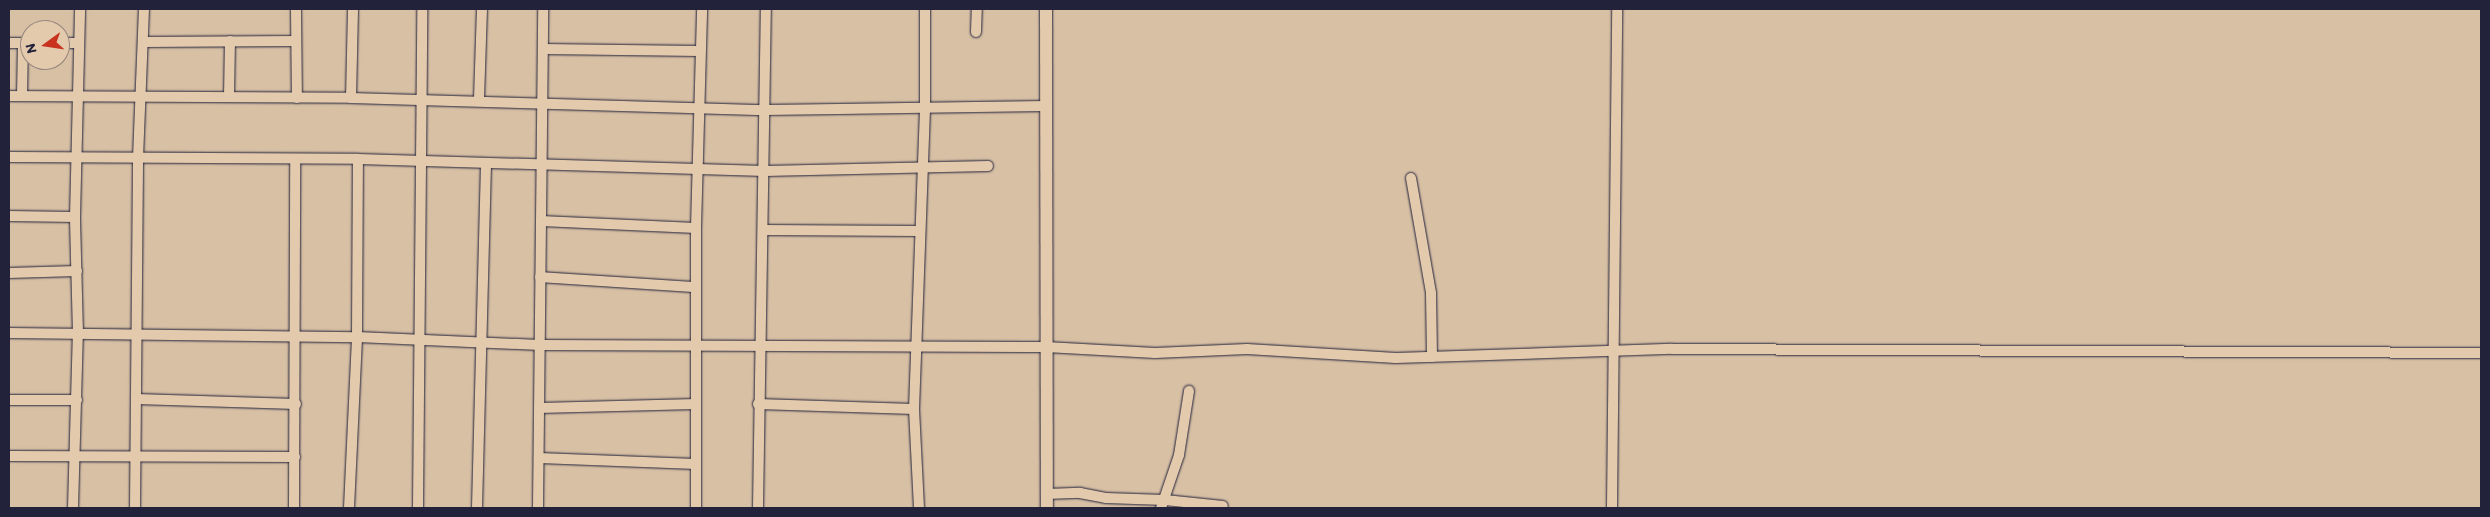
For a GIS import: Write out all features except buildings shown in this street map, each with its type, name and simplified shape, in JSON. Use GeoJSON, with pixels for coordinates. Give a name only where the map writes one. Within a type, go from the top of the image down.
{"type":"FeatureCollection","features":[{"type":"Feature","properties":{"kind":"street"},"geometry":{"type":"LineString","coordinates":[[73,508],[78,334],[75,217],[80,9]]}},
{"type":"Feature","properties":{"kind":"street"},"geometry":{"type":"LineString","coordinates":[[135,508],[138,158],[144,9]]}},
{"type":"Feature","properties":{"kind":"street"},"geometry":{"type":"LineString","coordinates":[[296,9],[297,98]]}},
{"type":"Feature","properties":{"kind":"street"},"geometry":{"type":"LineString","coordinates":[[351,98],[353,9]]}},
{"type":"Feature","properties":{"kind":"street"},"geometry":{"type":"LineString","coordinates":[[418,508],[422,9]]}},
{"type":"Feature","properties":{"kind":"street"},"geometry":{"type":"LineString","coordinates":[[479,99],[482,9]]}},
{"type":"Feature","properties":{"kind":"street"},"geometry":{"type":"LineString","coordinates":[[538,508],[543,9]]}},
{"type":"Feature","properties":{"kind":"street"},"geometry":{"type":"LineString","coordinates":[[696,508],[696,228],[702,9]]}},
{"type":"Feature","properties":{"kind":"street"},"geometry":{"type":"LineString","coordinates":[[758,508],[758,345],[765,171],[766,9]]}},
{"type":"Feature","properties":{"kind":"street"},"geometry":{"type":"LineString","coordinates":[[919,508],[914,409],[925,108],[925,9]]}},
{"type":"Feature","properties":{"kind":"street"},"geometry":{"type":"LineString","coordinates":[[976,32],[977,9]]}},
{"type":"Feature","properties":{"kind":"street"},"geometry":{"type":"LineString","coordinates":[[1046,9],[1044,106],[1046,508]]}},
{"type":"Feature","properties":{"kind":"street"},"geometry":{"type":"LineString","coordinates":[[1612,508],[1618,9]]}},
{"type":"Feature","properties":{"kind":"street"},"geometry":{"type":"LineString","coordinates":[[143,42],[296,40]]}},
{"type":"Feature","properties":{"kind":"street"},"geometry":{"type":"LineString","coordinates":[[229,97],[230,41]]}},
{"type":"Feature","properties":{"kind":"street"},"geometry":{"type":"LineString","coordinates":[[70,43],[79,43]]}},
{"type":"Feature","properties":{"kind":"street"},"geometry":{"type":"LineString","coordinates":[[543,49],[700,51]]}},
{"type":"Feature","properties":{"kind":"street"},"geometry":{"type":"LineString","coordinates":[[22,96],[24,70]]}},
{"type":"Feature","properties":{"kind":"street"},"geometry":{"type":"LineString","coordinates":[[9,96],[79,97],[142,95],[479,99],[765,110],[1044,106]]}},
{"type":"Feature","properties":{"kind":"street"},"geometry":{"type":"LineString","coordinates":[[9,157],[358,159],[541,167],[765,171],[988,166]]}},
{"type":"Feature","properties":{"kind":"street"},"geometry":{"type":"LineString","coordinates":[[294,508],[296,404],[295,159]]}},
{"type":"Feature","properties":{"kind":"street"},"geometry":{"type":"LineString","coordinates":[[350,508],[357,337],[358,159]]}},
{"type":"Feature","properties":{"kind":"street"},"geometry":{"type":"LineString","coordinates":[[478,508],[480,343],[486,165]]}},
{"type":"Feature","properties":{"kind":"street"},"geometry":{"type":"LineString","coordinates":[[1411,178],[1430,293],[1432,357]]}},
{"type":"Feature","properties":{"kind":"street"},"geometry":{"type":"LineString","coordinates":[[9,216],[75,217]]}},
{"type":"Feature","properties":{"kind":"street"},"geometry":{"type":"LineString","coordinates":[[540,221],[696,228]]}},
{"type":"Feature","properties":{"kind":"street"},"geometry":{"type":"LineString","coordinates":[[763,230],[920,231]]}},
{"type":"Feature","properties":{"kind":"street"},"geometry":{"type":"LineString","coordinates":[[9,273],[77,272]]}},
{"type":"Feature","properties":{"kind":"street"},"geometry":{"type":"LineString","coordinates":[[540,277],[696,287]]}},
{"type":"Feature","properties":{"kind":"street"},"geometry":{"type":"LineString","coordinates":[[9,333],[357,337],[540,345],[696,347],[758,345],[917,348],[1046,347],[1155,353],[1247,349],[1396,358],[1672,349],[2481,353]]}},
{"type":"Feature","properties":{"kind":"street"},"geometry":{"type":"LineString","coordinates":[[1163,504],[1179,455],[1189,391]]}},
{"type":"Feature","properties":{"kind":"street"},"geometry":{"type":"LineString","coordinates":[[136,399],[296,404]]}},
{"type":"Feature","properties":{"kind":"street"},"geometry":{"type":"LineString","coordinates":[[9,400],[77,400]]}},
{"type":"Feature","properties":{"kind":"street"},"geometry":{"type":"LineString","coordinates":[[539,408],[696,404]]}},
{"type":"Feature","properties":{"kind":"street"},"geometry":{"type":"LineString","coordinates":[[758,404],[914,409]]}},
{"type":"Feature","properties":{"kind":"street"},"geometry":{"type":"LineString","coordinates":[[9,456],[295,457]]}},
{"type":"Feature","properties":{"kind":"street"},"geometry":{"type":"LineString","coordinates":[[539,458],[696,464]]}},
{"type":"Feature","properties":{"kind":"street"},"geometry":{"type":"LineString","coordinates":[[1046,494],[1080,493],[1106,498],[1163,504],[1223,506]]}}]}
